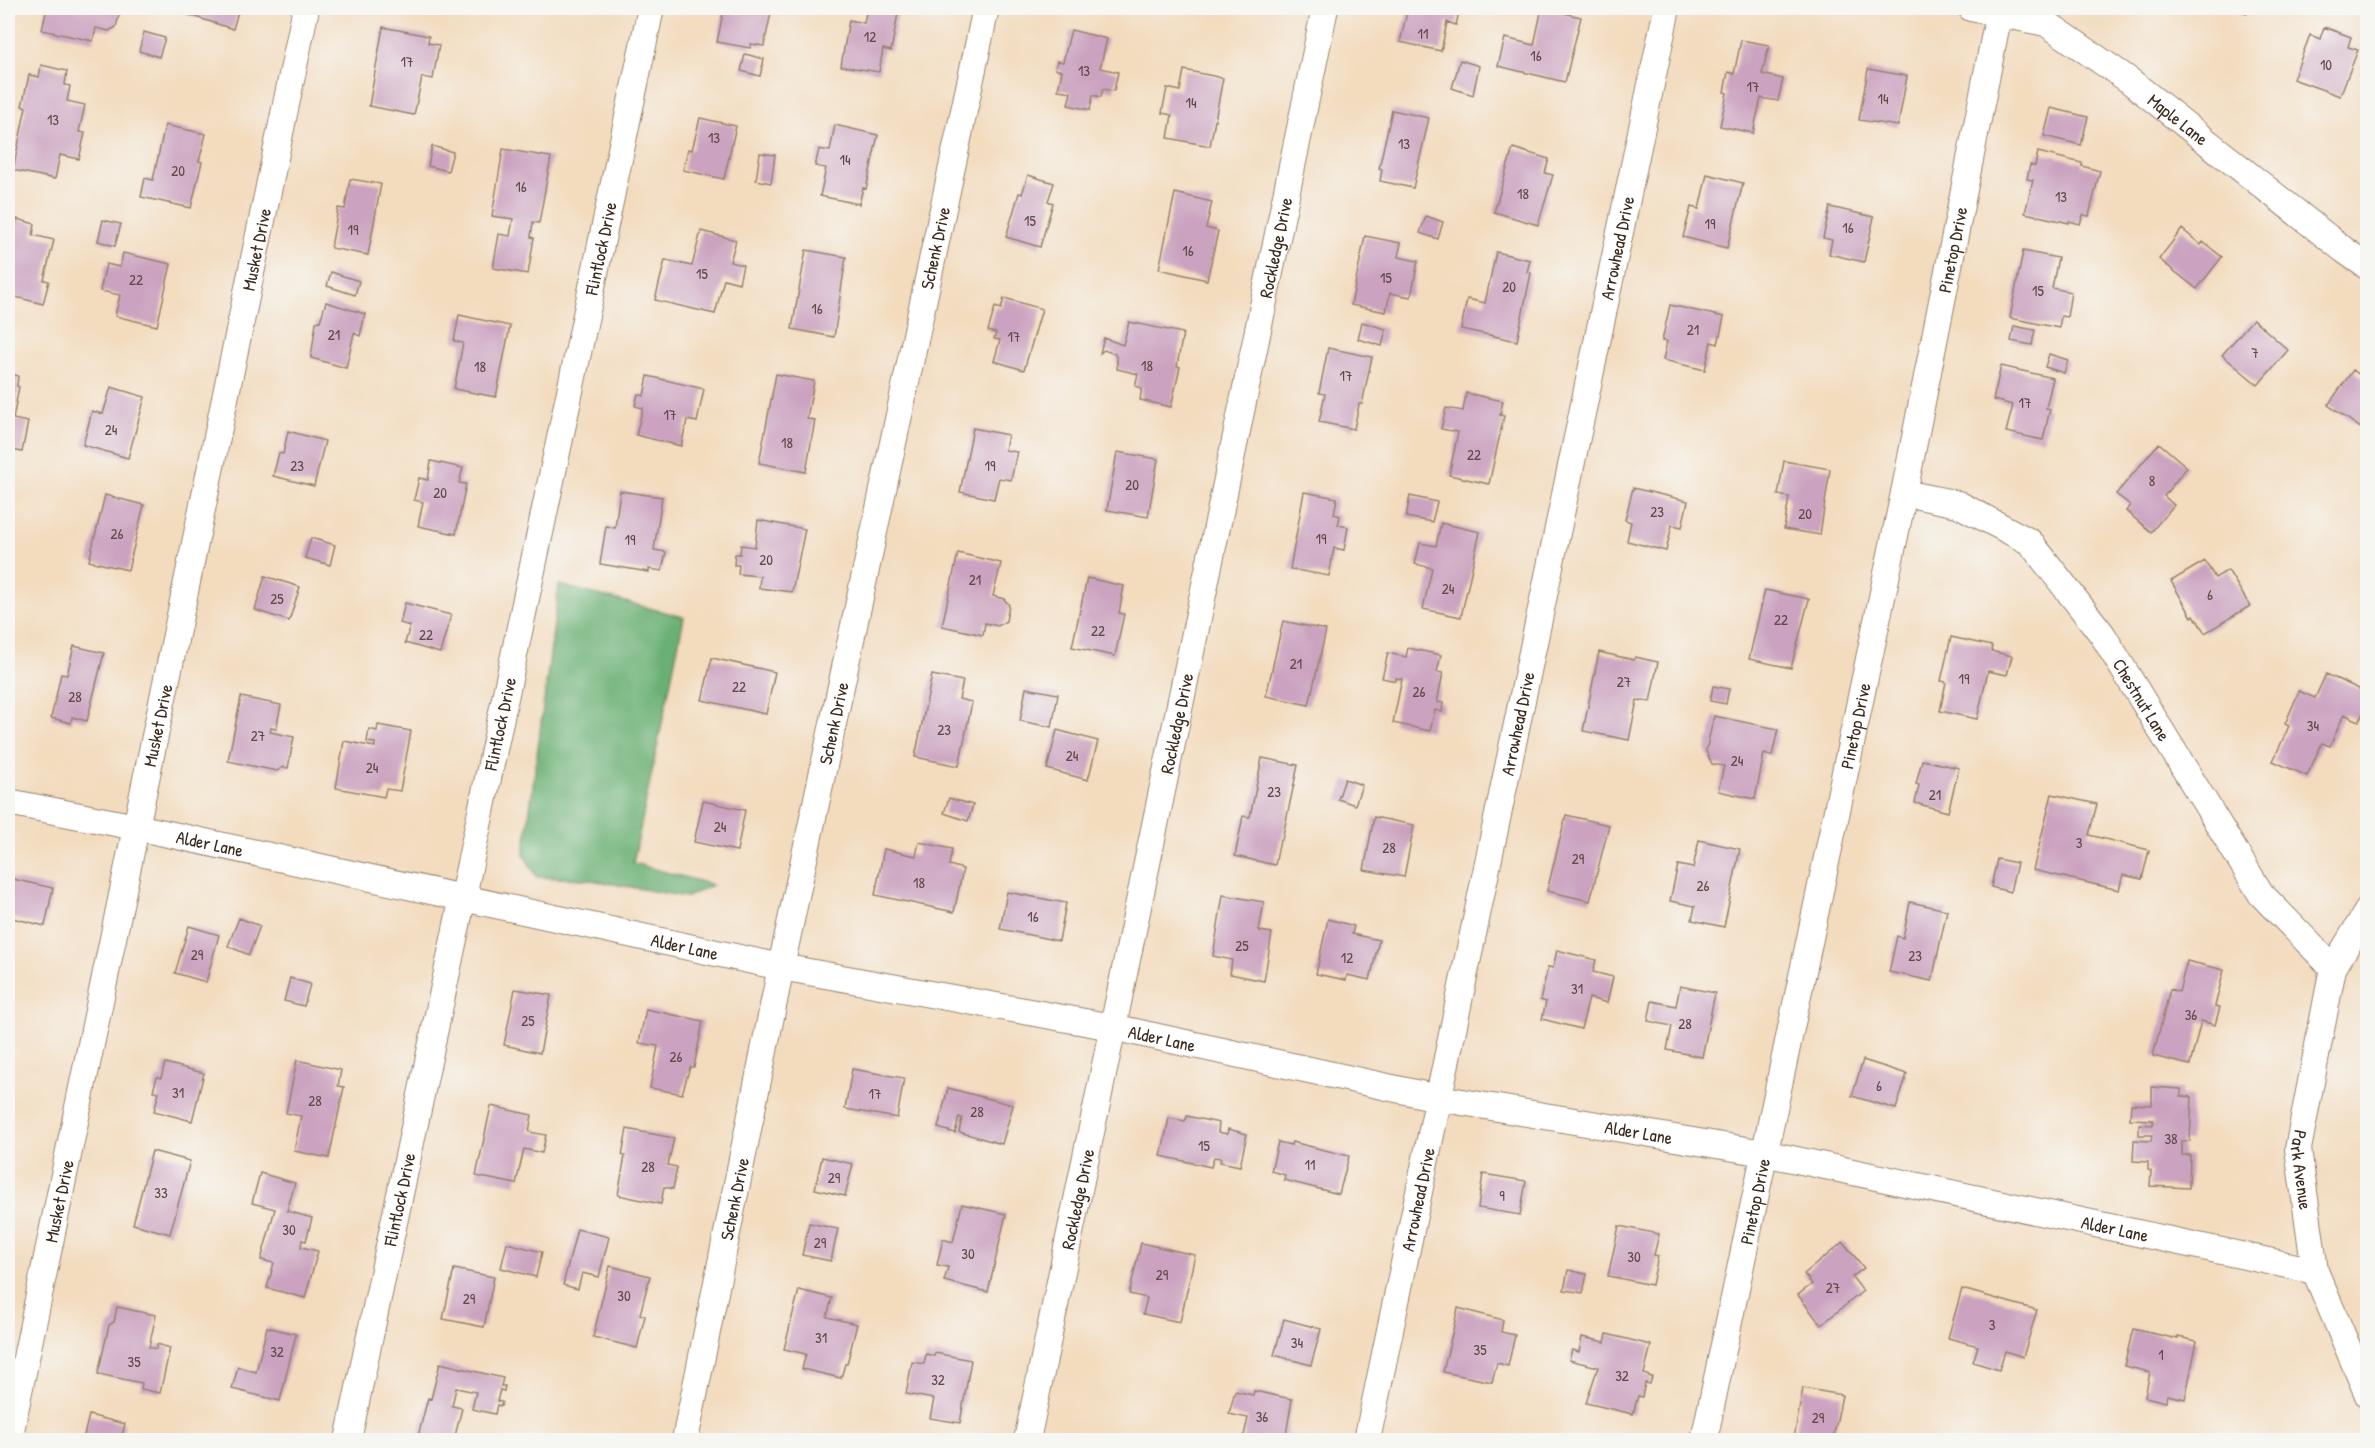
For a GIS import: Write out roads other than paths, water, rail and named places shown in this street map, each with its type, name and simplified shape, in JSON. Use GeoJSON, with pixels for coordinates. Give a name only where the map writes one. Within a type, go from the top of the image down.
{"type":"FeatureCollection","features":[{"type":"Feature","properties":{"kind":"street","name":"Musket Drive"},"geometry":{"type":"LineString","coordinates":[[9,1440],[306,8]]}},
{"type":"Feature","properties":{"kind":"street","name":"Flintlock Drive"},"geometry":{"type":"LineString","coordinates":[[348,1440],[651,8]]}},
{"type":"Feature","properties":{"kind":"street","name":"Schenk Drive"},"geometry":{"type":"LineString","coordinates":[[685,1440],[781,967],[986,8]]}},
{"type":"Feature","properties":{"kind":"street","name":"Rockledge Drive"},"geometry":{"type":"LineString","coordinates":[[1027,1440],[1325,8]]}},
{"type":"Feature","properties":{"kind":"street","name":"Arrowhead Drive"},"geometry":{"type":"LineString","coordinates":[[1368,1440],[1667,8]]}},
{"type":"Feature","properties":{"kind":"street","name":"Maple Lane"},"geometry":{"type":"LineString","coordinates":[[1971,8],[2000,10],[2046,23],[2130,81],[2367,267]]}},
{"type":"Feature","properties":{"kind":"street","name":"Pinetop Drive"},"geometry":{"type":"LineString","coordinates":[[1704,1440],[1904,493],[2000,10]]}},
{"type":"Feature","properties":{"kind":"street","name":"Chestnut Lane"},"geometry":{"type":"LineString","coordinates":[[1904,493],[1958,504],[2030,542],[2102,633],[2261,894],[2333,968]]}},
{"type":"Feature","properties":{"kind":"street","name":"Alder Lane"},"geometry":{"type":"LineString","coordinates":[[8,802],[136,827],[781,967],[1112,1027],[1438,1098],[1764,1154],[2315,1271]]}},
{"type":"Feature","properties":{"kind":"street","name":"Park Avenue"},"geometry":{"type":"LineString","coordinates":[[2367,910],[2333,968],[2298,1149],[2315,1271],[2367,1395]]}}]}
